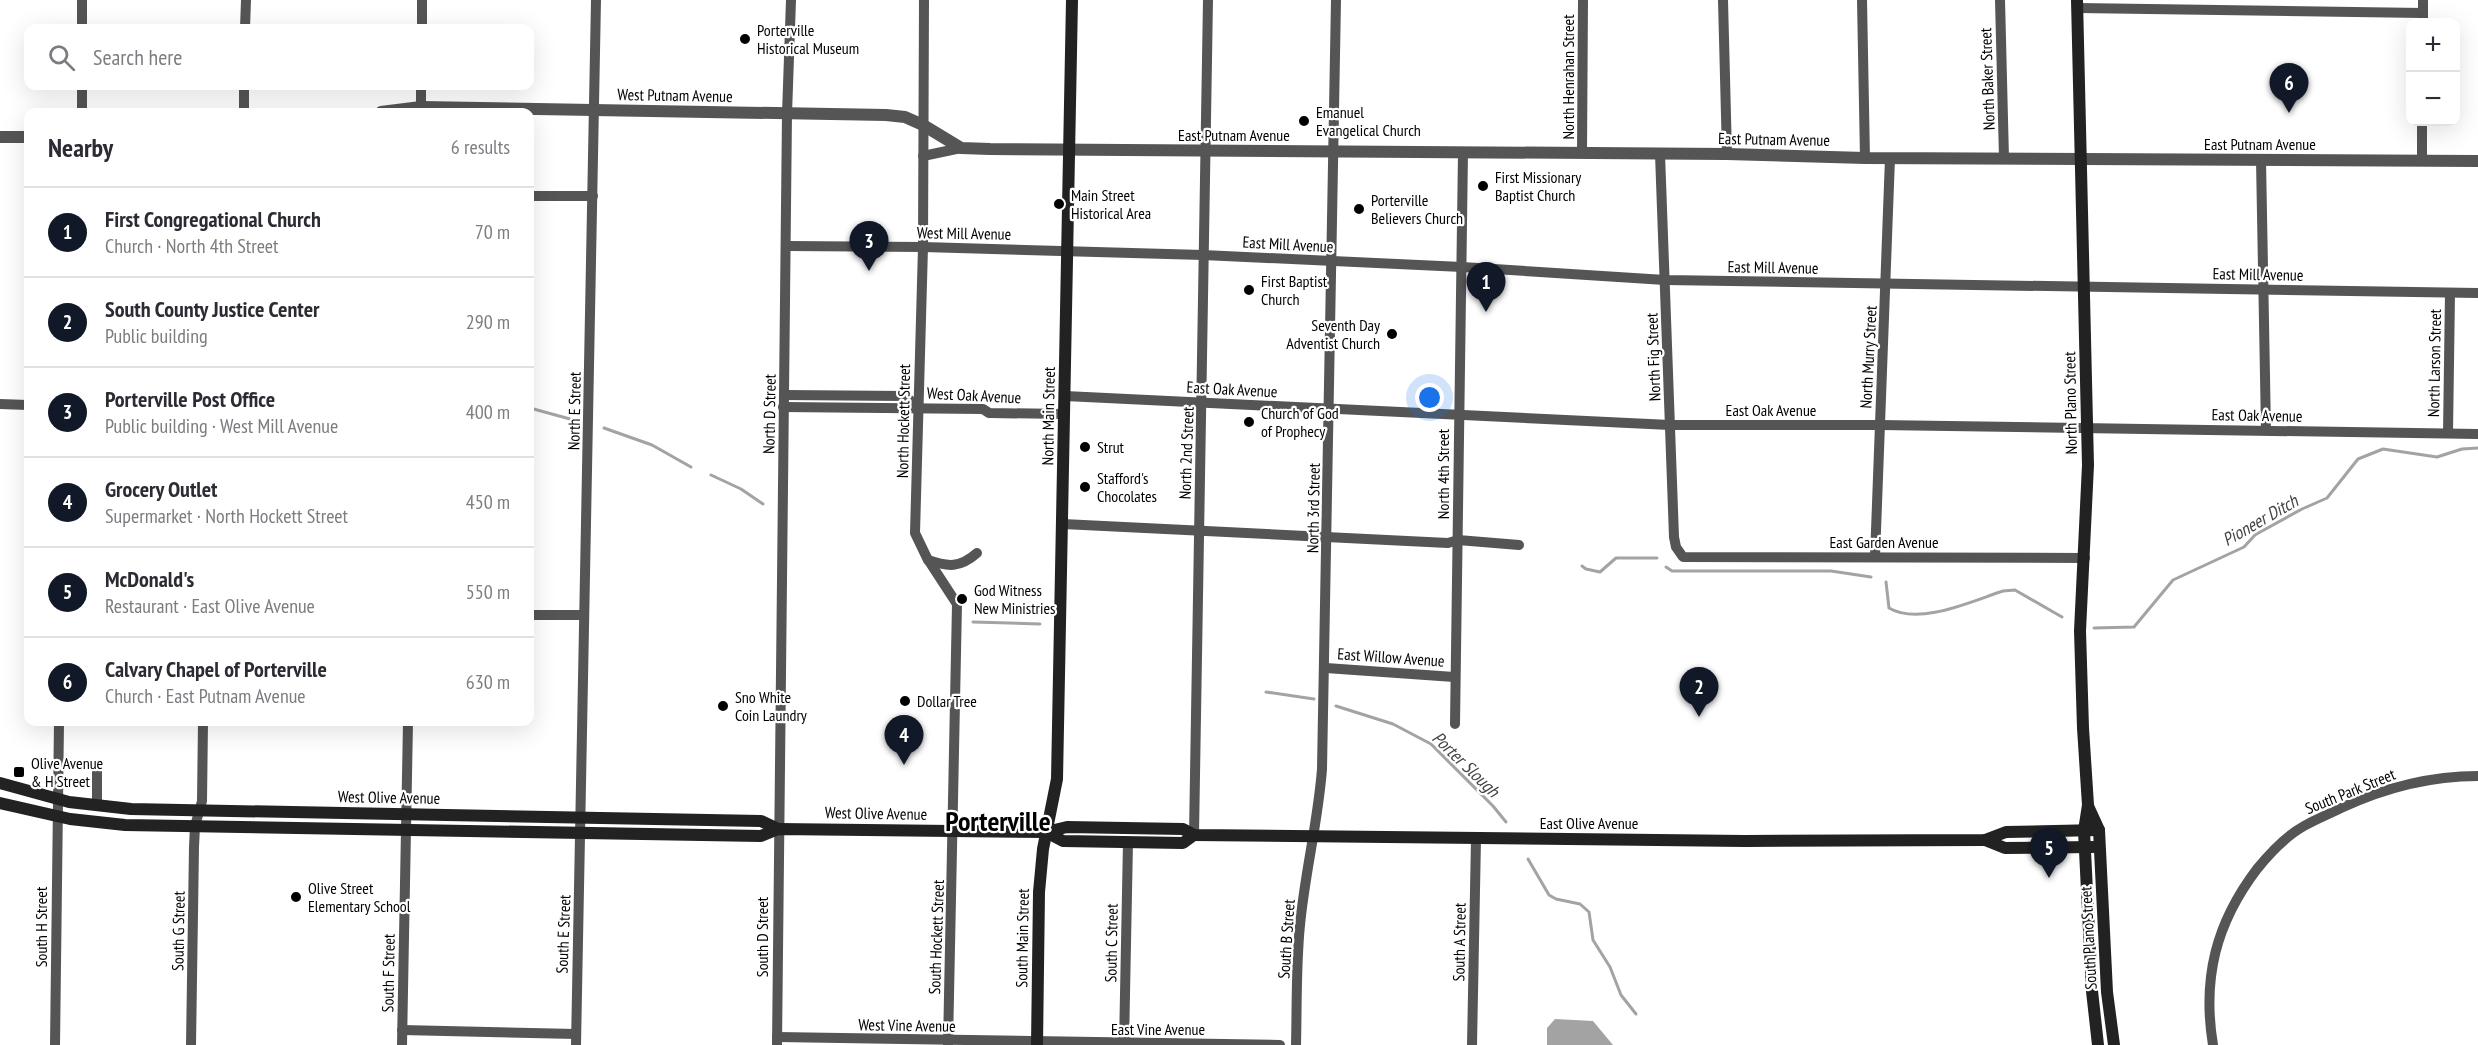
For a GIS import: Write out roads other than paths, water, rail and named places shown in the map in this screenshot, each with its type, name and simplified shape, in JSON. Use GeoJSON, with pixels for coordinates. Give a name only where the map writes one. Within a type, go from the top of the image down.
{"type":"FeatureCollection","features":[{"type":"Feature","properties":{"kind":"main road","name":"North Main Street"},"geometry":{"type":"LineString","coordinates":[[1046,832],[1057,779],[1072,0]]}},
{"type":"Feature","properties":{"kind":"main road","name":"North Plano Street"},"geometry":{"type":"LineString","coordinates":[[2078,4],[2088,428],[2088,493],[2080,642],[2088,805],[2084,831]]}},
{"type":"Feature","properties":{"kind":"main road","name":"West Olive Avenue"},"geometry":{"type":"LineString","coordinates":[[0,783],[57,808],[111,824],[319,812],[407,813],[581,824]]}},
{"type":"Feature","properties":{"kind":"main road","name":"West Olive Avenue"},"geometry":{"type":"LineString","coordinates":[[0,803],[57,808],[97,806],[275,828],[407,830],[761,821],[778,829],[1046,832]]}},
{"type":"Feature","properties":{"kind":"main road","name":"North Plano Street"},"geometry":{"type":"LineString","coordinates":[[2088,805],[2099,830]]}},
{"type":"Feature","properties":{"kind":"main road"},"geometry":{"type":"LineString","coordinates":[[275,828],[295,819],[315,819],[319,816],[319,812]]}},
{"type":"Feature","properties":{"kind":"main road","name":"East Olive Avenue"},"geometry":{"type":"LineString","coordinates":[[1046,832],[1066,827],[1172,828],[1183,829],[1194,835],[1476,839],[1985,840],[2006,832],[2099,830]]}},
{"type":"Feature","properties":{"kind":"main road","name":"South Plano Street"},"geometry":{"type":"LineString","coordinates":[[2099,830],[2107,992],[2114,1045]]}},
{"type":"Feature","properties":{"kind":"main road","name":"South Plano Street"},"geometry":{"type":"LineString","coordinates":[[2084,831],[2093,1012],[2098,1045]]}},
{"type":"Feature","properties":{"kind":"main road","name":"East Olive Avenue"},"geometry":{"type":"LineString","coordinates":[[1046,832],[1062,841],[1183,843],[1194,835]]}},
{"type":"Feature","properties":{"kind":"main road","name":"South Main Street"},"geometry":{"type":"LineString","coordinates":[[1037,1044],[1038,891],[1046,832]]}},
{"type":"Feature","properties":{"kind":"main road","name":"East Olive Avenue"},"geometry":{"type":"LineString","coordinates":[[1985,840],[2005,848],[2100,846]]}},
{"type":"Feature","properties":{"kind":"main road"},"geometry":{"type":"LineString","coordinates":[[2093,1012],[2101,1017],[2106,1045]]}},
{"type":"Feature","properties":{"kind":"street"},"geometry":{"type":"LineString","coordinates":[[82,0],[82,24]]}},
{"type":"Feature","properties":{"kind":"street"},"geometry":{"type":"LineString","coordinates":[[245,24],[246,0]]}},
{"type":"Feature","properties":{"kind":"street"},"geometry":{"type":"LineString","coordinates":[[422,0],[422,24]]}},
{"type":"Feature","properties":{"kind":"street","name":"North E Street"},"geometry":{"type":"LineString","coordinates":[[581,824],[583,615],[596,0]]}},
{"type":"Feature","properties":{"kind":"street","name":"North D Street"},"geometry":{"type":"LineString","coordinates":[[778,829],[790,0]]}},
{"type":"Feature","properties":{"kind":"street","name":"North Hockett Street"},"geometry":{"type":"LineString","coordinates":[[924,0],[923,247],[915,533],[928,560],[957,604],[954,830]]}},
{"type":"Feature","properties":{"kind":"street","name":"North 2nd Street"},"geometry":{"type":"LineString","coordinates":[[1194,835],[1208,0]]}},
{"type":"Feature","properties":{"kind":"street","name":"North 3rd Street"},"geometry":{"type":"LineString","coordinates":[[1315,836],[1322,769],[1326,668],[1336,0]]}},
{"type":"Feature","properties":{"kind":"street","name":"North Henrahan Street"},"geometry":{"type":"LineString","coordinates":[[1582,153],[1583,0]]}},
{"type":"Feature","properties":{"kind":"street"},"geometry":{"type":"LineString","coordinates":[[1723,0],[1727,154]]}},
{"type":"Feature","properties":{"kind":"street"},"geometry":{"type":"LineString","coordinates":[[1862,0],[1865,158]]}},
{"type":"Feature","properties":{"kind":"street","name":"North Baker Street"},"geometry":{"type":"LineString","coordinates":[[2000,0],[2004,158]]}},
{"type":"Feature","properties":{"kind":"street"},"geometry":{"type":"LineString","coordinates":[[2078,4],[2423,18],[2423,0]]}},
{"type":"Feature","properties":{"kind":"street"},"geometry":{"type":"LineString","coordinates":[[82,90],[82,108]]}},
{"type":"Feature","properties":{"kind":"street"},"geometry":{"type":"LineString","coordinates":[[244,90],[244,108]]}},
{"type":"Feature","properties":{"kind":"street"},"geometry":{"type":"LineString","coordinates":[[421,90],[421,108]]}},
{"type":"Feature","properties":{"kind":"street","name":"West Putnam Avenue"},"geometry":{"type":"LineString","coordinates":[[534,109],[886,115],[904,117],[923,125],[961,148]]}},
{"type":"Feature","properties":{"kind":"street"},"geometry":{"type":"LineString","coordinates":[[2422,126],[2422,161]]}},
{"type":"Feature","properties":{"kind":"street"},"geometry":{"type":"LineString","coordinates":[[0,137],[24,137]]}},
{"type":"Feature","properties":{"kind":"street"},"geometry":{"type":"LineString","coordinates":[[923,156],[961,148],[1070,150]]}},
{"type":"Feature","properties":{"kind":"street","name":"East Putnam Avenue"},"geometry":{"type":"LineString","coordinates":[[1070,150],[2478,161]]}},
{"type":"Feature","properties":{"kind":"street","name":"North 4th Street"},"geometry":{"type":"LineString","coordinates":[[1455,724],[1463,152]]}},
{"type":"Feature","properties":{"kind":"street","name":"North Fig Street"},"geometry":{"type":"LineString","coordinates":[[1660,154],[1674,537],[1676,547],[1683,557]]}},
{"type":"Feature","properties":{"kind":"street","name":"North Murry Street"},"geometry":{"type":"LineString","coordinates":[[1875,557],[1890,158]]}},
{"type":"Feature","properties":{"kind":"street"},"geometry":{"type":"LineString","coordinates":[[2261,160],[2266,430]]}},
{"type":"Feature","properties":{"kind":"street"},"geometry":{"type":"LineString","coordinates":[[534,196],[593,196]]}},
{"type":"Feature","properties":{"kind":"street","name":"West Mill Avenue"},"geometry":{"type":"LineString","coordinates":[[787,246],[1067,250]]}},
{"type":"Feature","properties":{"kind":"street","name":"East Mill Avenue"},"geometry":{"type":"LineString","coordinates":[[1067,250],[1462,267],[1665,280],[2478,293]]}},
{"type":"Feature","properties":{"kind":"street","name":"North Larson Street"},"geometry":{"type":"LineString","coordinates":[[2448,433],[2450,293]]}},
{"type":"Feature","properties":{"kind":"street","name":"West Oak Avenue"},"geometry":{"type":"LineString","coordinates":[[784,395],[904,396],[918,407]]}},
{"type":"Feature","properties":{"kind":"street","name":"East Oak Avenue"},"geometry":{"type":"LineString","coordinates":[[1065,396],[1670,425],[1880,425],[2478,434]]}},
{"type":"Feature","properties":{"kind":"street"},"geometry":{"type":"LineString","coordinates":[[0,404],[24,405]]}},
{"type":"Feature","properties":{"kind":"street","name":"West Oak Avenue"},"geometry":{"type":"LineString","coordinates":[[783,407],[918,407],[983,409],[989,413],[1065,414]]}},
{"type":"Feature","properties":{"kind":"street"},"geometry":{"type":"LineString","coordinates":[[1063,524],[1448,543],[1458,540],[1519,545]]}},
{"type":"Feature","properties":{"kind":"street"},"geometry":{"type":"LineString","coordinates":[[928,560],[953,567],[967,561],[976,553]]}},
{"type":"Feature","properties":{"kind":"street","name":"East Garden Avenue"},"geometry":{"type":"LineString","coordinates":[[1683,557],[2085,558]]}},
{"type":"Feature","properties":{"kind":"street"},"geometry":{"type":"LineString","coordinates":[[534,615],[583,615]]}},
{"type":"Feature","properties":{"kind":"street","name":"East Willow Avenue"},"geometry":{"type":"LineString","coordinates":[[1326,668],[1454,676]]}},
{"type":"Feature","properties":{"kind":"street","name":"South H Street"},"geometry":{"type":"LineString","coordinates":[[55,1045],[58,726]]}},
{"type":"Feature","properties":{"kind":"street","name":"South G Street"},"geometry":{"type":"LineString","coordinates":[[191,1045],[198,818],[202,801],[203,726]]}},
{"type":"Feature","properties":{"kind":"street","name":"South F Street"},"geometry":{"type":"LineString","coordinates":[[402,1045],[408,726]]}},
{"type":"Feature","properties":{"kind":"street"},"geometry":{"type":"LineString","coordinates":[[97,766],[97,806]]}},
{"type":"Feature","properties":{"kind":"street","name":"South Park Street"},"geometry":{"type":"LineString","coordinates":[[2213,1045],[2212,961],[2220,931],[2240,892],[2270,852],[2302,826],[2358,800],[2406,784],[2457,776],[2478,776]]}},
{"type":"Feature","properties":{"kind":"street","name":"South E Street"},"geometry":{"type":"LineString","coordinates":[[576,1039],[581,824]]}},
{"type":"Feature","properties":{"kind":"street","name":"South D Street"},"geometry":{"type":"LineString","coordinates":[[777,1041],[778,829]]}},
{"type":"Feature","properties":{"kind":"street","name":"South Hockett Street"},"geometry":{"type":"LineString","coordinates":[[948,1043],[954,830]]}},
{"type":"Feature","properties":{"kind":"street","name":"South B Street"},"geometry":{"type":"LineString","coordinates":[[1296,1045],[1299,928],[1308,863],[1315,836]]}},
{"type":"Feature","properties":{"kind":"street","name":"South A Street"},"geometry":{"type":"LineString","coordinates":[[1472,1045],[1476,839]]}},
{"type":"Feature","properties":{"kind":"street","name":"South C Street"},"geometry":{"type":"LineString","coordinates":[[1124,1045],[1128,842]]}},
{"type":"Feature","properties":{"kind":"street"},"geometry":{"type":"LineString","coordinates":[[402,1030],[576,1039]]}},
{"type":"Feature","properties":{"kind":"street","name":"West Vine Avenue"},"geometry":{"type":"LineString","coordinates":[[777,1041],[1037,1044]]}},
{"type":"Feature","properties":{"kind":"street","name":"East Vine Avenue"},"geometry":{"type":"LineString","coordinates":[[1037,1044],[1280,1045]]}},
{"type":"Feature","properties":{"kind":"waterway","name":"Porter Slough"},"geometry":{"type":"LineString","coordinates":[[534,409],[570,419]]}},
{"type":"Feature","properties":{"kind":"waterway","name":"Porter Slough"},"geometry":{"type":"LineString","coordinates":[[604,428],[652,445],[691,467]]}},
{"type":"Feature","properties":{"kind":"waterway","name":"Pioneer Ditch"},"geometry":{"type":"LineString","coordinates":[[2094,628],[2134,627],[2173,580],[2244,547],[2255,535],[2327,498],[2358,459],[2383,449],[2437,457],[2462,449],[2478,448]]}},
{"type":"Feature","properties":{"kind":"waterway","name":"Porter Slough"},"geometry":{"type":"LineString","coordinates":[[711,475],[741,489],[763,504]]}},
{"type":"Feature","properties":{"kind":"waterway"},"geometry":{"type":"LineString","coordinates":[[1582,566],[1600,572],[1616,558],[1657,558]]}},
{"type":"Feature","properties":{"kind":"waterway"},"geometry":{"type":"LineString","coordinates":[[1666,567],[1672,571],[1831,571],[1871,577]]}},
{"type":"Feature","properties":{"kind":"waterway"},"geometry":{"type":"LineString","coordinates":[[1886,582],[1889,608],[1901,613],[1915,614],[1946,610],[2003,591],[2015,590],[2062,617]]}},
{"type":"Feature","properties":{"kind":"waterway","name":"Porter Slough"},"geometry":{"type":"LineString","coordinates":[[973,622],[1040,624]]}},
{"type":"Feature","properties":{"kind":"waterway","name":"Porter Slough"},"geometry":{"type":"LineString","coordinates":[[1266,692],[1314,699]]}},
{"type":"Feature","properties":{"kind":"waterway","name":"Porter Slough"},"geometry":{"type":"LineString","coordinates":[[1336,706],[1393,724],[1431,744],[1506,822]]}},
{"type":"Feature","properties":{"kind":"waterway","name":"Porter Slough"},"geometry":{"type":"LineString","coordinates":[[1528,859],[1549,895],[1556,899],[1580,904],[1589,912],[1593,940],[1610,967],[1621,995],[1636,1014]]}},
{"type":"Feature","properties":{"kind":"place","name":"Porterville Historical Museum"},"geometry":{"type":"Point","coordinates":[745,39]}},
{"type":"Feature","properties":{"kind":"place","name":"Calvary Chapel of Porterville"},"geometry":{"type":"Point","coordinates":[2289,113]}},
{"type":"Feature","properties":{"kind":"place","name":"Emanuel Evangelical Church"},"geometry":{"type":"Point","coordinates":[1304,121]}},
{"type":"Feature","properties":{"kind":"place","name":"First Missionary Baptist Church"},"geometry":{"type":"Point","coordinates":[1483,186]}},
{"type":"Feature","properties":{"kind":"place","name":"Main Street Historical Area"},"geometry":{"type":"Point","coordinates":[1059,204]}},
{"type":"Feature","properties":{"kind":"place","name":"Porterville Believers Church"},"geometry":{"type":"Point","coordinates":[1359,209]}},
{"type":"Feature","properties":{"kind":"place","name":"Porterville Post Office"},"geometry":{"type":"Point","coordinates":[869,271]}},
{"type":"Feature","properties":{"kind":"place","name":"First Baptist Church"},"geometry":{"type":"Point","coordinates":[1249,290]}},
{"type":"Feature","properties":{"kind":"place","name":"First Congregational Church"},"geometry":{"type":"Point","coordinates":[1486,312]}},
{"type":"Feature","properties":{"kind":"place","name":"Seventh Day Adventist Church"},"geometry":{"type":"Point","coordinates":[1392,334]}},
{"type":"Feature","properties":{"kind":"place","name":"Church of God of Prophecy"},"geometry":{"type":"Point","coordinates":[1249,422]}},
{"type":"Feature","properties":{"kind":"place","name":"Strut"},"geometry":{"type":"Point","coordinates":[1085,447]}},
{"type":"Feature","properties":{"kind":"place","name":"Stafford's Chocolates"},"geometry":{"type":"Point","coordinates":[1085,487]}},
{"type":"Feature","properties":{"kind":"place","name":"God Witness New Ministries"},"geometry":{"type":"Point","coordinates":[962,599]}},
{"type":"Feature","properties":{"kind":"place","name":"Dollar Tree"},"geometry":{"type":"Point","coordinates":[905,701]}},
{"type":"Feature","properties":{"kind":"place","name":"Sno White Coin Laundry"},"geometry":{"type":"Point","coordinates":[723,706]}},
{"type":"Feature","properties":{"kind":"place","name":"South County Justice Center"},"geometry":{"type":"Point","coordinates":[1699,717]}},
{"type":"Feature","properties":{"kind":"place","name":"Grocery Outlet"},"geometry":{"type":"Point","coordinates":[904,765]}},
{"type":"Feature","properties":{"kind":"place","name":"Olive Avenue & H Street"},"geometry":{"type":"Point","coordinates":[19,772]}},
{"type":"Feature","properties":{"kind":"place","name":"McDonald's"},"geometry":{"type":"Point","coordinates":[2049,878]}},
{"type":"Feature","properties":{"kind":"place","name":"Olive Street Elementary School"},"geometry":{"type":"Point","coordinates":[296,897]}},
{"type":"Feature","properties":{"kind":"district","name":"Porterville"},"geometry":{"type":"Point","coordinates":[998,820]}}]}
